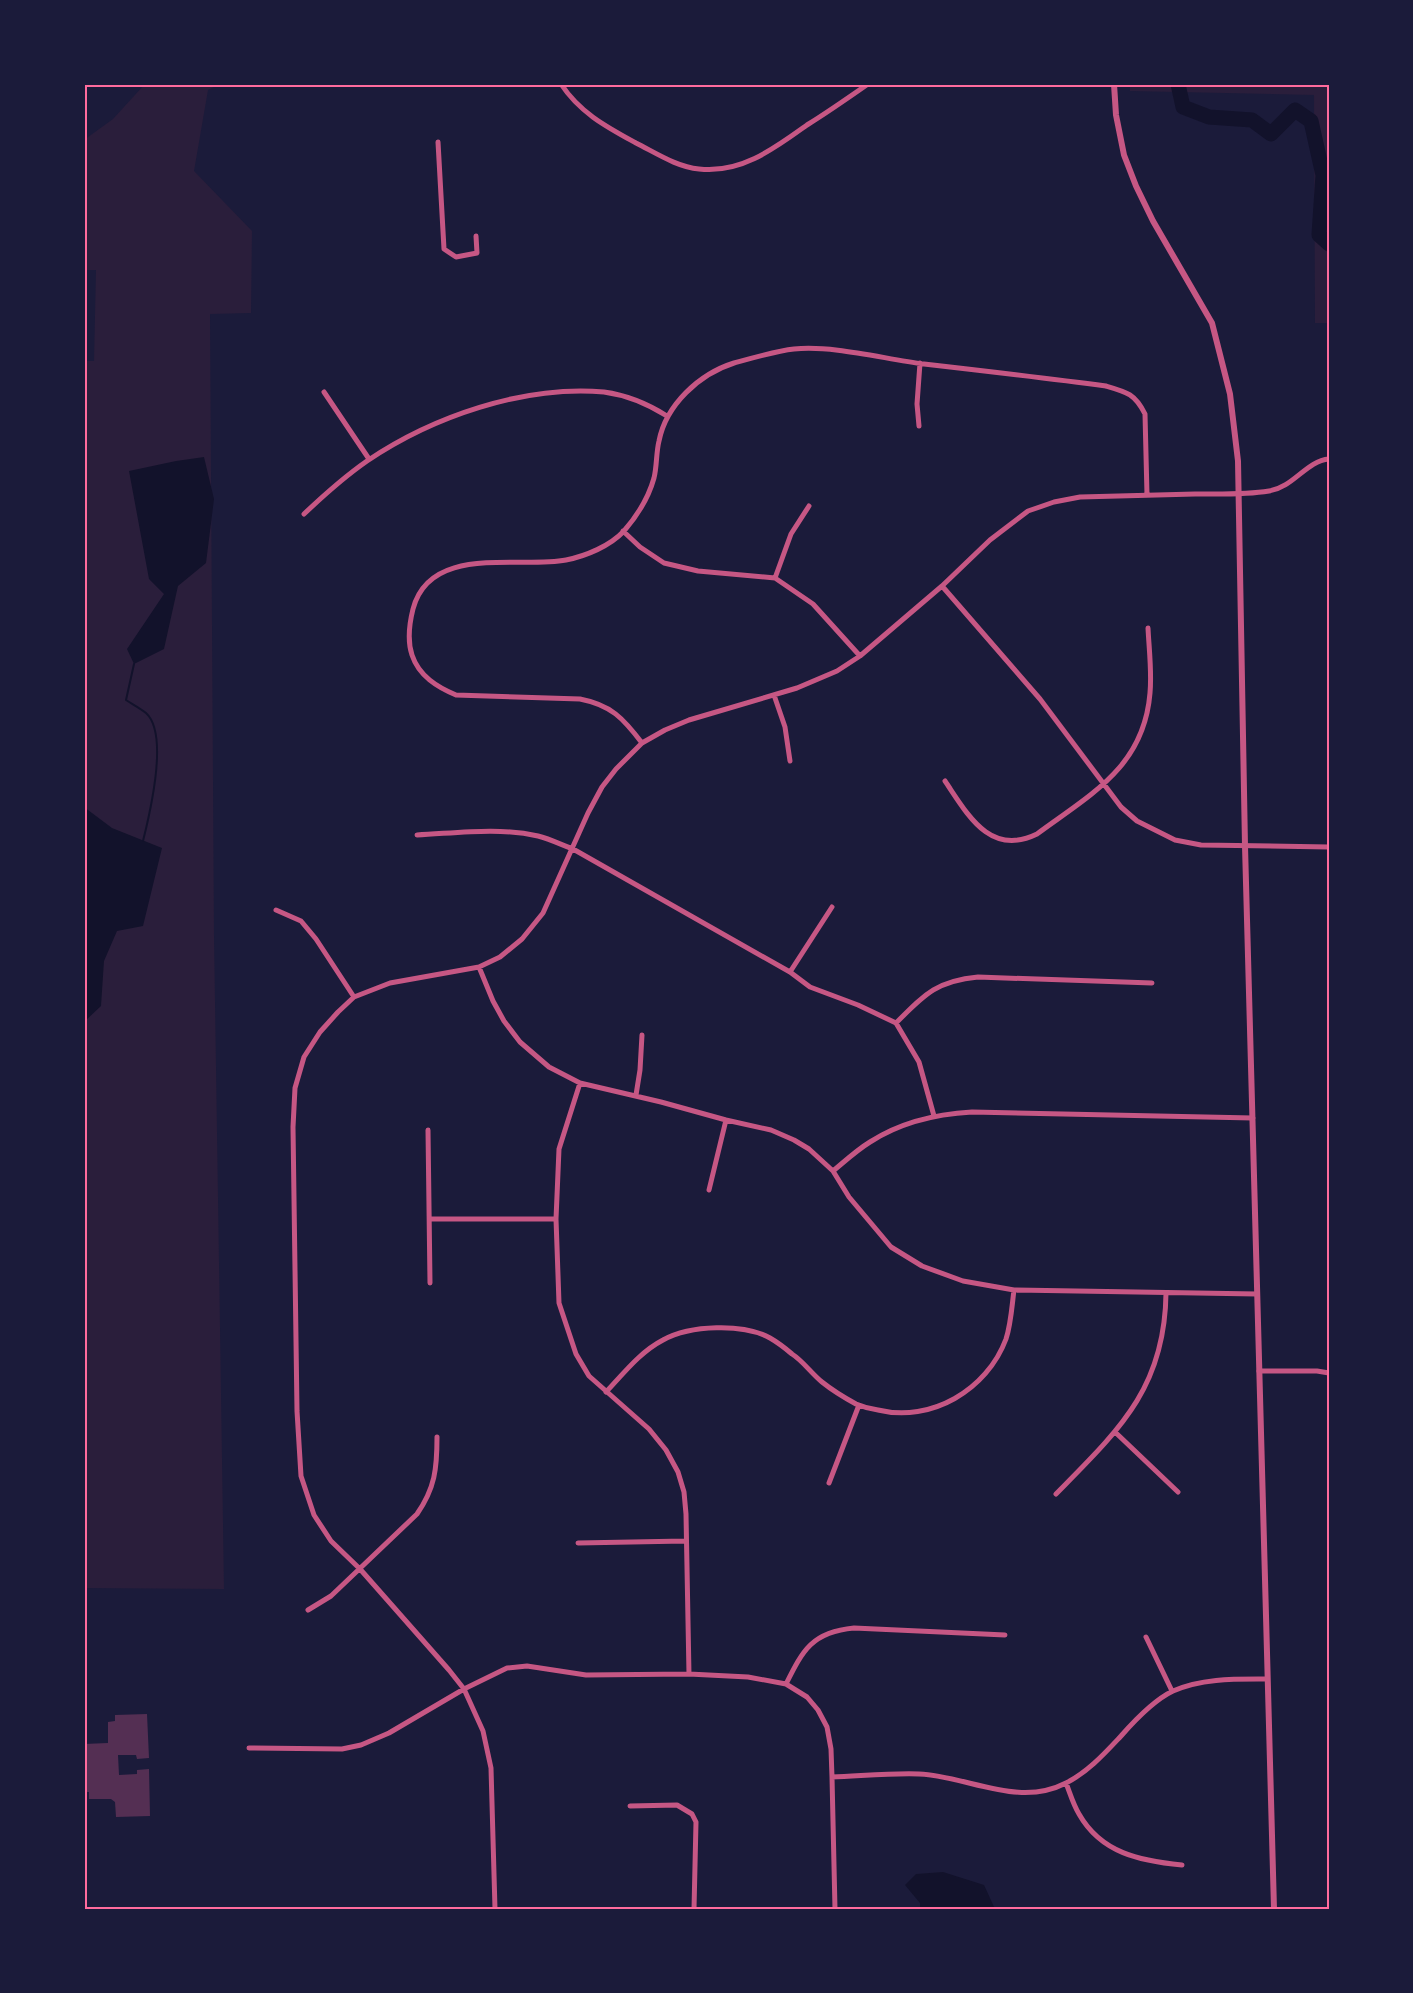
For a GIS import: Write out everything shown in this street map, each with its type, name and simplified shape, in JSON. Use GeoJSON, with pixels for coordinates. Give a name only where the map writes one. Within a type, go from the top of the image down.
{"type":"FeatureCollection","features":[{"type":"Feature","properties":{"kind":"street"},"geometry":{"type":"LineString","coordinates":[[561,84],[569,96],[589,116],[670,161],[699,169],[727,169],[769,152],[868,84]]}},
{"type":"Feature","properties":{"kind":"street"},"geometry":{"type":"LineString","coordinates":[[1114,84],[1116,115],[1124,155],[1136,186],[1153,221],[1212,323],[1230,394],[1238,461],[1245,846],[1274,1909]]}},
{"type":"Feature","properties":{"kind":"street"},"geometry":{"type":"LineString","coordinates":[[438,142],[444,249],[456,257],[477,254],[476,236]]}},
{"type":"Feature","properties":{"kind":"street"},"geometry":{"type":"LineString","coordinates":[[642,743],[612,710],[595,702],[580,699],[456,695],[440,688],[420,671],[413,657],[409,641],[409,625],[416,597],[436,577],[446,571],[479,562],[528,563],[567,560],[610,543],[623,531],[639,509],[650,488],[657,463],[659,441],[667,416],[682,397],[716,371],[733,364],[794,349],[834,350],[1106,386],[1128,392],[1139,402],[1145,414],[1147,495]]}},
{"type":"Feature","properties":{"kind":"street"},"geometry":{"type":"LineString","coordinates":[[919,426],[916,404],[920,363]]}},
{"type":"Feature","properties":{"kind":"street"},"geometry":{"type":"LineString","coordinates":[[324,392],[369,459]]}},
{"type":"Feature","properties":{"kind":"street"},"geometry":{"type":"LineString","coordinates":[[304,514],[335,485],[369,459],[429,426],[470,410],[537,394],[604,393],[653,407],[667,416]]}},
{"type":"Feature","properties":{"kind":"street"},"geometry":{"type":"LineString","coordinates":[[495,1909],[491,1768],[483,1731],[464,1689],[360,1569],[331,1541],[314,1515],[301,1476],[297,1411],[293,1127],[295,1088],[304,1057],[320,1032],[354,997],[390,983],[479,967],[511,949],[534,926],[543,913],[602,787],[642,743],[689,720],[796,688],[837,671],[860,656],[942,586],[990,540],[1028,512],[1054,502],[1080,497],[1239,493],[1271,490],[1292,482],[1320,460],[1329,459]]}},
{"type":"Feature","properties":{"kind":"street"},"geometry":{"type":"LineString","coordinates":[[775,578],[791,534],[809,506]]}},
{"type":"Feature","properties":{"kind":"street"},"geometry":{"type":"LineString","coordinates":[[623,531],[640,547],[664,563],[699,571],[775,578],[813,604],[860,656]]}},
{"type":"Feature","properties":{"kind":"street"},"geometry":{"type":"LineString","coordinates":[[942,586],[1040,699],[1122,807],[1137,821],[1175,840],[1201,844],[1329,846]]}},
{"type":"Feature","properties":{"kind":"street"},"geometry":{"type":"LineString","coordinates":[[945,781],[980,827],[993,838],[1004,842],[1027,839],[1036,834],[1105,783],[1127,760],[1145,725],[1150,691],[1148,628]]}},
{"type":"Feature","properties":{"kind":"street"},"geometry":{"type":"LineString","coordinates":[[774,695],[785,727],[790,761]]}},
{"type":"Feature","properties":{"kind":"street"},"geometry":{"type":"LineString","coordinates":[[417,835],[479,831],[511,832],[540,837],[573,849],[790,972],[810,987],[858,1005],[896,1023],[919,1062],[934,1116]]}},
{"type":"Feature","properties":{"kind":"street"},"geometry":{"type":"LineString","coordinates":[[790,972],[832,907]]}},
{"type":"Feature","properties":{"kind":"street"},"geometry":{"type":"LineString","coordinates":[[276,910],[301,921],[316,939],[354,997]]}},
{"type":"Feature","properties":{"kind":"street"},"geometry":{"type":"LineString","coordinates":[[479,967],[498,1011],[520,1042],[549,1067],[580,1083],[771,1130],[794,1140],[809,1149],[833,1171],[863,1216],[891,1247],[922,1266],[963,1281],[1014,1290],[1257,1294]]}},
{"type":"Feature","properties":{"kind":"street"},"geometry":{"type":"LineString","coordinates":[[896,1023],[929,991],[962,979],[978,977],[1152,983]]}},
{"type":"Feature","properties":{"kind":"street"},"geometry":{"type":"LineString","coordinates":[[636,1095],[642,1035]]}},
{"type":"Feature","properties":{"kind":"street"},"geometry":{"type":"LineString","coordinates":[[580,1083],[558,1149],[556,1219],[559,1303],[576,1354],[589,1376],[649,1429],[666,1450],[678,1472],[684,1492],[686,1514],[689,1674]]}},
{"type":"Feature","properties":{"kind":"street"},"geometry":{"type":"LineString","coordinates":[[833,1171],[869,1142],[892,1130],[934,1116],[972,1112],[1253,1118]]}},
{"type":"Feature","properties":{"kind":"street"},"geometry":{"type":"LineString","coordinates":[[709,1190],[726,1120]]}},
{"type":"Feature","properties":{"kind":"street"},"geometry":{"type":"LineString","coordinates":[[428,1130],[430,1283]]}},
{"type":"Feature","properties":{"kind":"street"},"geometry":{"type":"LineString","coordinates":[[429,1219],[556,1219]]}},
{"type":"Feature","properties":{"kind":"street"},"geometry":{"type":"LineString","coordinates":[[606,1392],[636,1360],[665,1339],[686,1333],[727,1327],[768,1337],[795,1356],[822,1382],[859,1406],[891,1413],[911,1413],[943,1405],[976,1384],[990,1366],[1006,1338],[1014,1290]]}},
{"type":"Feature","properties":{"kind":"street"},"geometry":{"type":"LineString","coordinates":[[1056,1494],[1115,1432],[1140,1399],[1154,1370],[1163,1341],[1166,1293]]}},
{"type":"Feature","properties":{"kind":"street"},"geometry":{"type":"LineString","coordinates":[[1259,1371],[1329,1373]]}},
{"type":"Feature","properties":{"kind":"street"},"geometry":{"type":"LineString","coordinates":[[829,1483],[859,1406]]}},
{"type":"Feature","properties":{"kind":"street"},"geometry":{"type":"LineString","coordinates":[[1115,1432],[1178,1491]]}},
{"type":"Feature","properties":{"kind":"street"},"geometry":{"type":"LineString","coordinates":[[308,1610],[331,1596],[417,1514],[427,1500],[435,1478],[437,1437]]}},
{"type":"Feature","properties":{"kind":"street"},"geometry":{"type":"LineString","coordinates":[[578,1543],[685,1541]]}},
{"type":"Feature","properties":{"kind":"street"},"geometry":{"type":"LineString","coordinates":[[786,1684],[799,1657],[811,1643],[824,1634],[838,1630],[854,1628],[1005,1635]]}},
{"type":"Feature","properties":{"kind":"street"},"geometry":{"type":"LineString","coordinates":[[1146,1637],[1172,1691]]}},
{"type":"Feature","properties":{"kind":"street"},"geometry":{"type":"LineString","coordinates":[[249,1748],[331,1749],[361,1745],[507,1668],[527,1666],[586,1675],[689,1674],[748,1677],[786,1684],[807,1697],[818,1710],[826,1727],[831,1749],[836,1909]]}},
{"type":"Feature","properties":{"kind":"street"},"geometry":{"type":"LineString","coordinates":[[832,1777],[919,1774],[945,1777],[1008,1793],[1045,1790],[1066,1783],[1099,1760],[1139,1716],[1172,1691],[1231,1679],[1267,1679]]}},
{"type":"Feature","properties":{"kind":"street"},"geometry":{"type":"LineString","coordinates":[[1066,1783],[1078,1813],[1090,1830],[1104,1842],[1140,1860],[1182,1865]]}},
{"type":"Feature","properties":{"kind":"street"},"geometry":{"type":"LineString","coordinates":[[630,1806],[676,1805],[692,1814],[696,1822],[694,1909]]}},
{"type":"Feature","properties":{"kind":"shaded area"},"geometry":{"type":"Polygon","coordinates":[[[145,84],[220,84],[208,90],[194,171],[252,231],[251,313],[210,314],[214,936],[224,1589],[84,1588],[84,361],[94,361],[96,270],[84,270],[84,140],[113,119],[145,84]]]}},
{"type":"Feature","properties":{"kind":"shaded area"},"geometry":{"type":"Polygon","coordinates":[[[1130,84],[1329,84],[1329,323],[1315,323],[1314,95],[1130,91],[1130,84]]]}},
{"type":"Feature","properties":{"kind":"shaded area"},"geometry":{"type":"Polygon","coordinates":[[[204,457],[214,499],[206,563],[178,586],[164,649],[134,664],[127,649],[164,594],[149,579],[129,471],[204,457]]]}},
{"type":"Feature","properties":{"kind":"shaded area"},"geometry":{"type":"Polygon","coordinates":[[[84,807],[112,828],[162,848],[143,926],[117,931],[104,961],[101,1006],[84,1022],[84,807]]]}},
{"type":"Feature","properties":{"kind":"shaded area"},"geometry":{"type":"Polygon","coordinates":[[[943,1872],[984,1885],[995,1909],[920,1909],[920,1903],[905,1885],[916,1874],[943,1872]]]}},
{"type":"Feature","properties":{"kind":"building"},"geometry":{"type":"Polygon","coordinates":[[[147,1714],[149,1758],[137,1759],[136,1755],[118,1755],[119,1775],[137,1774],[137,1770],[149,1769],[150,1816],[116,1817],[115,1802],[111,1799],[89,1799],[89,1792],[84,1792],[84,1744],[108,1743],[108,1722],[115,1721],[115,1715],[147,1714]]]}},
{"type":"Feature","properties":{"kind":"waterway"},"geometry":{"type":"LineString","coordinates":[[1178,84],[1183,107],[1209,117],[1252,120],[1271,134],[1295,110],[1311,121],[1323,175],[1319,235],[1329,244]]}},
{"type":"Feature","properties":{"kind":"waterway"},"geometry":{"type":"LineString","coordinates":[[134,664],[126,700],[146,713],[153,723],[157,755],[153,794],[143,841]]}}]}
